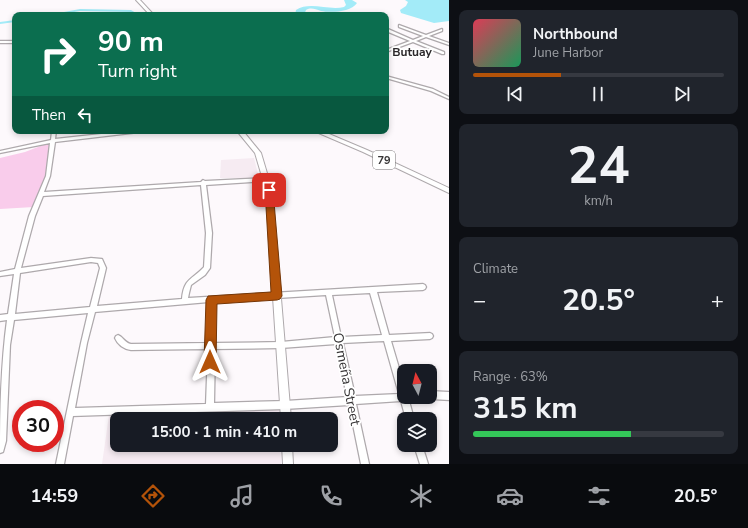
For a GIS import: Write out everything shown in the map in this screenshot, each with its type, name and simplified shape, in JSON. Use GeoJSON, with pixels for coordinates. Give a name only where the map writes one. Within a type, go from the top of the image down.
{"type":"FeatureCollection","features":[{"type":"Feature","properties":{"kind":"highway"},"geometry":{"type":"LineString","coordinates":[[138,0],[149,12]]}},
{"type":"Feature","properties":{"kind":"highway","name":"79"},"geometry":{"type":"LineString","coordinates":[[324,134],[365,151],[449,191]]}},
{"type":"Feature","properties":{"kind":"main road"},"geometry":{"type":"LineString","coordinates":[[242,134],[258,153],[266,179],[273,229],[286,412]]}},
{"type":"Feature","properties":{"kind":"main road"},"geometry":{"type":"LineString","coordinates":[[287,452],[288,464]]}},
{"type":"Feature","properties":{"kind":"street"},"geometry":{"type":"LineString","coordinates":[[400,26],[449,44]]}},
{"type":"Feature","properties":{"kind":"street"},"geometry":{"type":"LineString","coordinates":[[393,33],[407,28]]}},
{"type":"Feature","properties":{"kind":"street"},"geometry":{"type":"LineString","coordinates":[[400,35],[414,30]]}},
{"type":"Feature","properties":{"kind":"street"},"geometry":{"type":"LineString","coordinates":[[389,50],[441,30]]}},
{"type":"Feature","properties":{"kind":"street"},"geometry":{"type":"LineString","coordinates":[[389,31],[443,53]]}},
{"type":"Feature","properties":{"kind":"street"},"geometry":{"type":"LineString","coordinates":[[428,46],[441,41]]}},
{"type":"Feature","properties":{"kind":"street"},"geometry":{"type":"LineString","coordinates":[[0,42],[12,42]]}},
{"type":"Feature","properties":{"kind":"street"},"geometry":{"type":"LineString","coordinates":[[389,77],[432,90],[449,98]]}},
{"type":"Feature","properties":{"kind":"street"},"geometry":{"type":"LineString","coordinates":[[0,449],[2,441],[7,345],[17,272],[30,222],[48,176],[53,134]]}},
{"type":"Feature","properties":{"kind":"street"},"geometry":{"type":"LineString","coordinates":[[0,152],[52,141],[114,134]]}},
{"type":"Feature","properties":{"kind":"street"},"geometry":{"type":"LineString","coordinates":[[41,194],[266,179]]}},
{"type":"Feature","properties":{"kind":"street"},"geometry":{"type":"LineString","coordinates":[[185,301],[186,287],[188,283],[208,268],[209,233],[203,182]]}},
{"type":"Feature","properties":{"kind":"street"},"geometry":{"type":"LineString","coordinates":[[0,274],[91,260],[100,261],[102,268],[91,310],[72,412],[60,464]]}},
{"type":"Feature","properties":{"kind":"street"},"geometry":{"type":"LineString","coordinates":[[0,318],[185,301],[329,294],[423,287]]}},
{"type":"Feature","properties":{"kind":"street"},"geometry":{"type":"LineString","coordinates":[[373,291],[397,374]]}},
{"type":"Feature","properties":{"kind":"street","name":"Osmeña Street"},"geometry":{"type":"LineString","coordinates":[[329,294],[340,340],[365,464]]}},
{"type":"Feature","properties":{"kind":"street"},"geometry":{"type":"LineString","coordinates":[[210,408],[212,300]]}},
{"type":"Feature","properties":{"kind":"street"},"geometry":{"type":"LineString","coordinates":[[118,338],[126,346],[131,347],[281,345],[386,337],[430,336]]}},
{"type":"Feature","properties":{"kind":"street"},"geometry":{"type":"LineString","coordinates":[[437,395],[449,396]]}},
{"type":"Feature","properties":{"kind":"street"},"geometry":{"type":"LineString","coordinates":[[72,412],[285,405],[397,397]]}},
{"type":"Feature","properties":{"kind":"street"},"geometry":{"type":"LineString","coordinates":[[420,452],[424,464]]}},
{"type":"Feature","properties":{"kind":"shaded area"},"geometry":{"type":"Polygon","coordinates":[[[51,142],[45,180],[34,207],[0,209],[0,158],[25,152],[51,142]]]}},
{"type":"Feature","properties":{"kind":"shaded area"},"geometry":{"type":"Polygon","coordinates":[[[254,158],[259,178],[220,178],[221,160],[254,158]]]}},
{"type":"Feature","properties":{"kind":"shaded area"},"geometry":{"type":"Polygon","coordinates":[[[279,409],[279,412],[194,412],[279,409]]]}},
{"type":"Feature","properties":{"kind":"shaded area"},"geometry":{"type":"Polygon","coordinates":[[[109,415],[110,452],[280,452],[281,464],[102,464],[109,415]]]}},
{"type":"Feature","properties":{"kind":"water"},"geometry":{"type":"Polygon","coordinates":[[[344,0],[352,0],[357,3],[346,10],[335,12],[310,9],[306,10],[305,12],[296,12],[301,7],[307,6],[338,8],[346,5],[344,0]]]}},
{"type":"Feature","properties":{"kind":"water"},"geometry":{"type":"Polygon","coordinates":[[[405,0],[449,0],[449,21],[434,23],[401,13],[400,10],[406,6],[408,2],[405,0]]]}},
{"type":"Feature","properties":{"kind":"waterway"},"geometry":{"type":"LineString","coordinates":[[68,12],[80,10],[132,12]]}},
{"type":"Feature","properties":{"kind":"waterway"},"geometry":{"type":"LineString","coordinates":[[0,23],[12,21]]}},
{"type":"Feature","properties":{"kind":"district","name":"Butuay"},"geometry":{"type":"Point","coordinates":[412,52]}},
{"type":"Feature","properties":{"kind":"route"},"geometry":{"type":"LineString","coordinates":[[210,362],[212,300],[277,296],[269,190]]}}]}
